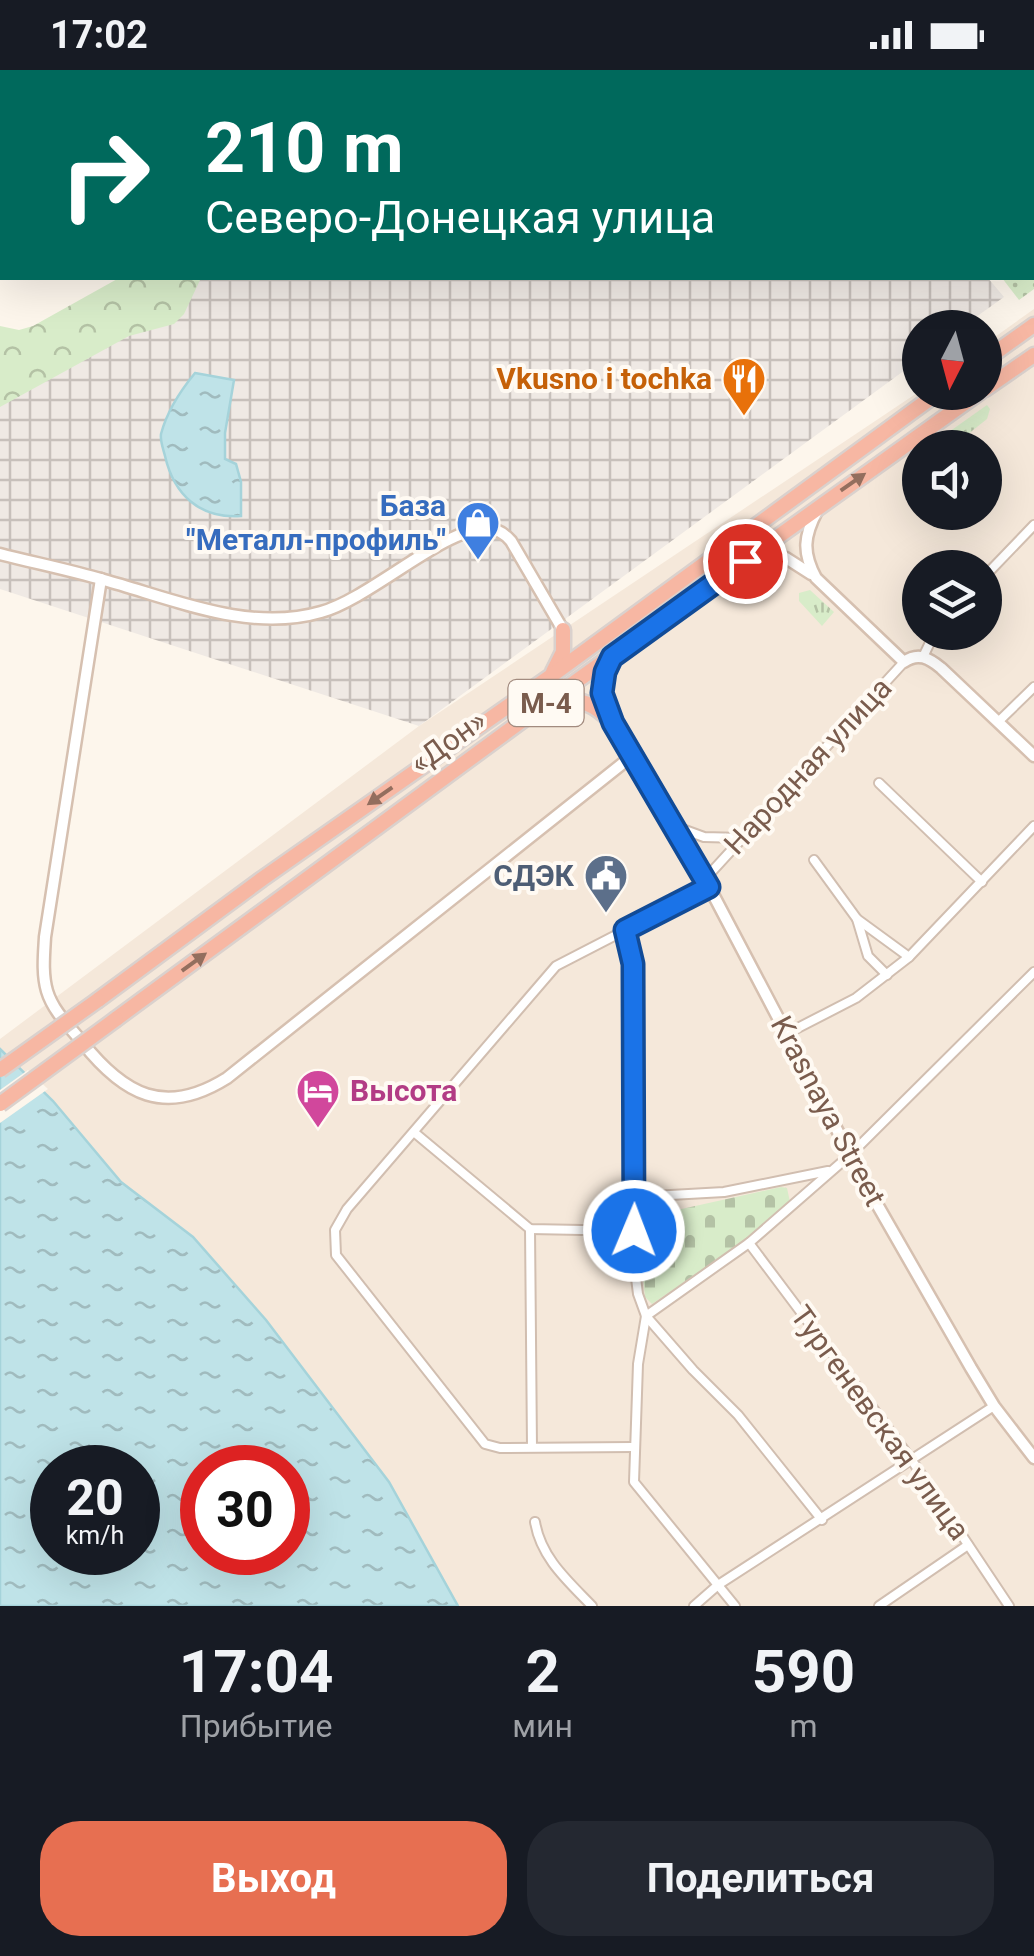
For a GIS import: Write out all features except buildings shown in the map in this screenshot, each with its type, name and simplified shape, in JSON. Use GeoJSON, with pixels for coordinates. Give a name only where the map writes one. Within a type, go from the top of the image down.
{"type":"FeatureCollection","features":[{"type":"Feature","properties":{"kind":"highway"},"geometry":{"type":"LineString","coordinates":[[1002,348],[1034,325]]}},
{"type":"Feature","properties":{"kind":"highway","name":"«Дон»"},"geometry":{"type":"LineString","coordinates":[[1002,377],[1034,355]]}},
{"type":"Feature","properties":{"kind":"highway","name":"«Дон»"},"geometry":{"type":"LineString","coordinates":[[0,1070],[277,868],[551,676],[914,410]]}},
{"type":"Feature","properties":{"kind":"highway","name":"«Дон»"},"geometry":{"type":"LineString","coordinates":[[0,1104],[546,703],[955,410]]}},
{"type":"Feature","properties":{"kind":"highway"},"geometry":{"type":"LineString","coordinates":[[563,630],[581,642],[602,638]]}},
{"type":"Feature","properties":{"kind":"highway"},"geometry":{"type":"LineString","coordinates":[[551,676],[563,652],[563,630]]}},
{"type":"Feature","properties":{"kind":"highway"},"geometry":{"type":"LineString","coordinates":[[612,657],[602,693],[613,723]]}},
{"type":"Feature","properties":{"kind":"highway"},"geometry":{"type":"LineString","coordinates":[[546,703],[564,699],[584,701],[613,723]]}},
{"type":"Feature","properties":{"kind":"main road"},"geometry":{"type":"LineString","coordinates":[[816,578],[804,544],[820,505]]}},
{"type":"Feature","properties":{"kind":"main road"},"geometry":{"type":"LineString","coordinates":[[0,554],[228,614],[263,619],[302,617],[340,606],[433,550],[484,528],[505,534],[511,541],[563,630]]}},
{"type":"Feature","properties":{"kind":"main road"},"geometry":{"type":"LineString","coordinates":[[745,561],[786,558],[816,578],[914,658],[941,668],[1034,756]]}},
{"type":"Feature","properties":{"kind":"main road"},"geometry":{"type":"LineString","coordinates":[[100,578],[45,937],[44,970],[48,995],[56,1010],[96,1061],[120,1082],[150,1096],[183,1097],[227,1078],[632,756]]}},
{"type":"Feature","properties":{"kind":"main road","name":"Krasnaya Street"},"geometry":{"type":"LineString","coordinates":[[613,723],[707,883],[850,1155],[994,1406],[1034,1458]]}},
{"type":"Feature","properties":{"kind":"street"},"geometry":{"type":"LineString","coordinates":[[1002,558],[1034,525]]}},
{"type":"Feature","properties":{"kind":"street","name":"Народная улица"},"geometry":{"type":"LineString","coordinates":[[707,883],[742,838],[921,650]]}},
{"type":"Feature","properties":{"kind":"street"},"geometry":{"type":"LineString","coordinates":[[998,722],[1034,687]]}},
{"type":"Feature","properties":{"kind":"street"},"geometry":{"type":"LineString","coordinates":[[879,783],[982,882]]}},
{"type":"Feature","properties":{"kind":"street"},"geometry":{"type":"LineString","coordinates":[[673,826],[704,837],[742,838]]}},
{"type":"Feature","properties":{"kind":"street"},"geometry":{"type":"LineString","coordinates":[[788,1034],[856,998],[887,976],[1034,826]]}},
{"type":"Feature","properties":{"kind":"street"},"geometry":{"type":"LineString","coordinates":[[814,860],[857,919],[909,957]]}},
{"type":"Feature","properties":{"kind":"street"},"geometry":{"type":"LineString","coordinates":[[634,1448],[489,1446],[336,1255],[335,1230],[347,1209],[556,966],[707,883]]}},
{"type":"Feature","properties":{"kind":"street"},"geometry":{"type":"LineString","coordinates":[[857,919],[868,956],[887,976]]}},
{"type":"Feature","properties":{"kind":"street"},"geometry":{"type":"LineString","coordinates":[[625,930],[633,964],[634,1231],[638,1294],[646,1316],[692,1370],[738,1414],[822,1520]]}},
{"type":"Feature","properties":{"kind":"street"},"geometry":{"type":"LineString","coordinates":[[735,1606],[634,1482],[638,1364],[646,1316],[748,1243],[850,1155],[1034,972]]}},
{"type":"Feature","properties":{"kind":"street"},"geometry":{"type":"LineString","coordinates":[[415,1133],[530,1229],[634,1231]]}},
{"type":"Feature","properties":{"kind":"street"},"geometry":{"type":"LineString","coordinates":[[634,1197],[724,1192],[832,1170]]}},
{"type":"Feature","properties":{"kind":"street"},"geometry":{"type":"LineString","coordinates":[[530,1229],[532,1448]]}},
{"type":"Feature","properties":{"kind":"street","name":"Тургеневская улица"},"geometry":{"type":"LineString","coordinates":[[748,1243],[911,1459],[1009,1606]]}},
{"type":"Feature","properties":{"kind":"street"},"geometry":{"type":"LineString","coordinates":[[694,1606],[718,1585],[994,1406]]}},
{"type":"Feature","properties":{"kind":"street"},"geometry":{"type":"LineString","coordinates":[[534,1522],[549,1558],[592,1606]]}},
{"type":"Feature","properties":{"kind":"street"},"geometry":{"type":"LineString","coordinates":[[878,1606],[968,1545]]}},
{"type":"Feature","properties":{"kind":"shaded area"},"geometry":{"type":"Polygon","coordinates":[[[129,280],[990,280],[1004,297],[986,310],[902,310],[902,372],[419,726],[0,589],[0,361],[129,280]]]}},
{"type":"Feature","properties":{"kind":"shaded area"},"geometry":{"type":"Polygon","coordinates":[[[1034,309],[1034,1606],[458,1606],[442,1578],[193,1237],[121,1182],[53,1101],[0,1049],[0,1039],[419,726],[902,403],[902,410],[1002,410],[1002,332],[1034,309]]]}},
{"type":"Feature","properties":{"kind":"green space"},"geometry":{"type":"Polygon","coordinates":[[[115,280],[200,280],[184,314],[174,324],[129,336],[0,407],[0,326],[19,330],[115,280]]]}},
{"type":"Feature","properties":{"kind":"green space"},"geometry":{"type":"Polygon","coordinates":[[[1004,280],[1034,280],[1034,289],[1019,300],[1004,280]]]}},
{"type":"Feature","properties":{"kind":"green space"},"geometry":{"type":"Polygon","coordinates":[[[980,410],[990,410],[987,419],[973,430],[952,430],[980,410]]]}},
{"type":"Feature","properties":{"kind":"green space"},"geometry":{"type":"Polygon","coordinates":[[[810,590],[834,612],[822,626],[799,601],[799,593],[810,590]]]}},
{"type":"Feature","properties":{"kind":"green space"},"geometry":{"type":"Polygon","coordinates":[[[787,1188],[790,1202],[740,1244],[652,1304],[645,1297],[638,1225],[641,1218],[787,1188]]]}},
{"type":"Feature","properties":{"kind":"water"},"geometry":{"type":"Polygon","coordinates":[[[195,373],[234,380],[225,459],[236,464],[241,482],[241,516],[201,509],[182,493],[169,470],[161,434],[175,401],[195,373]]]}},
{"type":"Feature","properties":{"kind":"water"},"geometry":{"type":"Polygon","coordinates":[[[0,1049],[53,1101],[121,1182],[193,1237],[266,1320],[389,1482],[458,1606],[0,1606],[0,1049]]]}},
{"type":"Feature","properties":{"kind":"pier"},"geometry":{"type":"Polygon","coordinates":[[[28,1070],[48,1089],[0,1123],[0,1090],[28,1070]]]}},
{"type":"Feature","properties":{"kind":"place","name":"Vkusno i tochka"},"geometry":{"type":"Point","coordinates":[744,417]}},
{"type":"Feature","properties":{"kind":"place","name":"База \"Металл-профиль\""},"geometry":{"type":"Point","coordinates":[478,561]}},
{"type":"Feature","properties":{"kind":"place","name":"СДЭК"},"geometry":{"type":"Point","coordinates":[606,914]}},
{"type":"Feature","properties":{"kind":"place","name":"Высота"},"geometry":{"type":"Point","coordinates":[318,1129]}},
{"type":"Feature","properties":{"kind":"route"},"geometry":{"type":"LineString","coordinates":[[634,1231],[636,1062],[633,964],[625,930],[709,887],[613,723],[602,684],[612,657],[745,561]]}}]}
